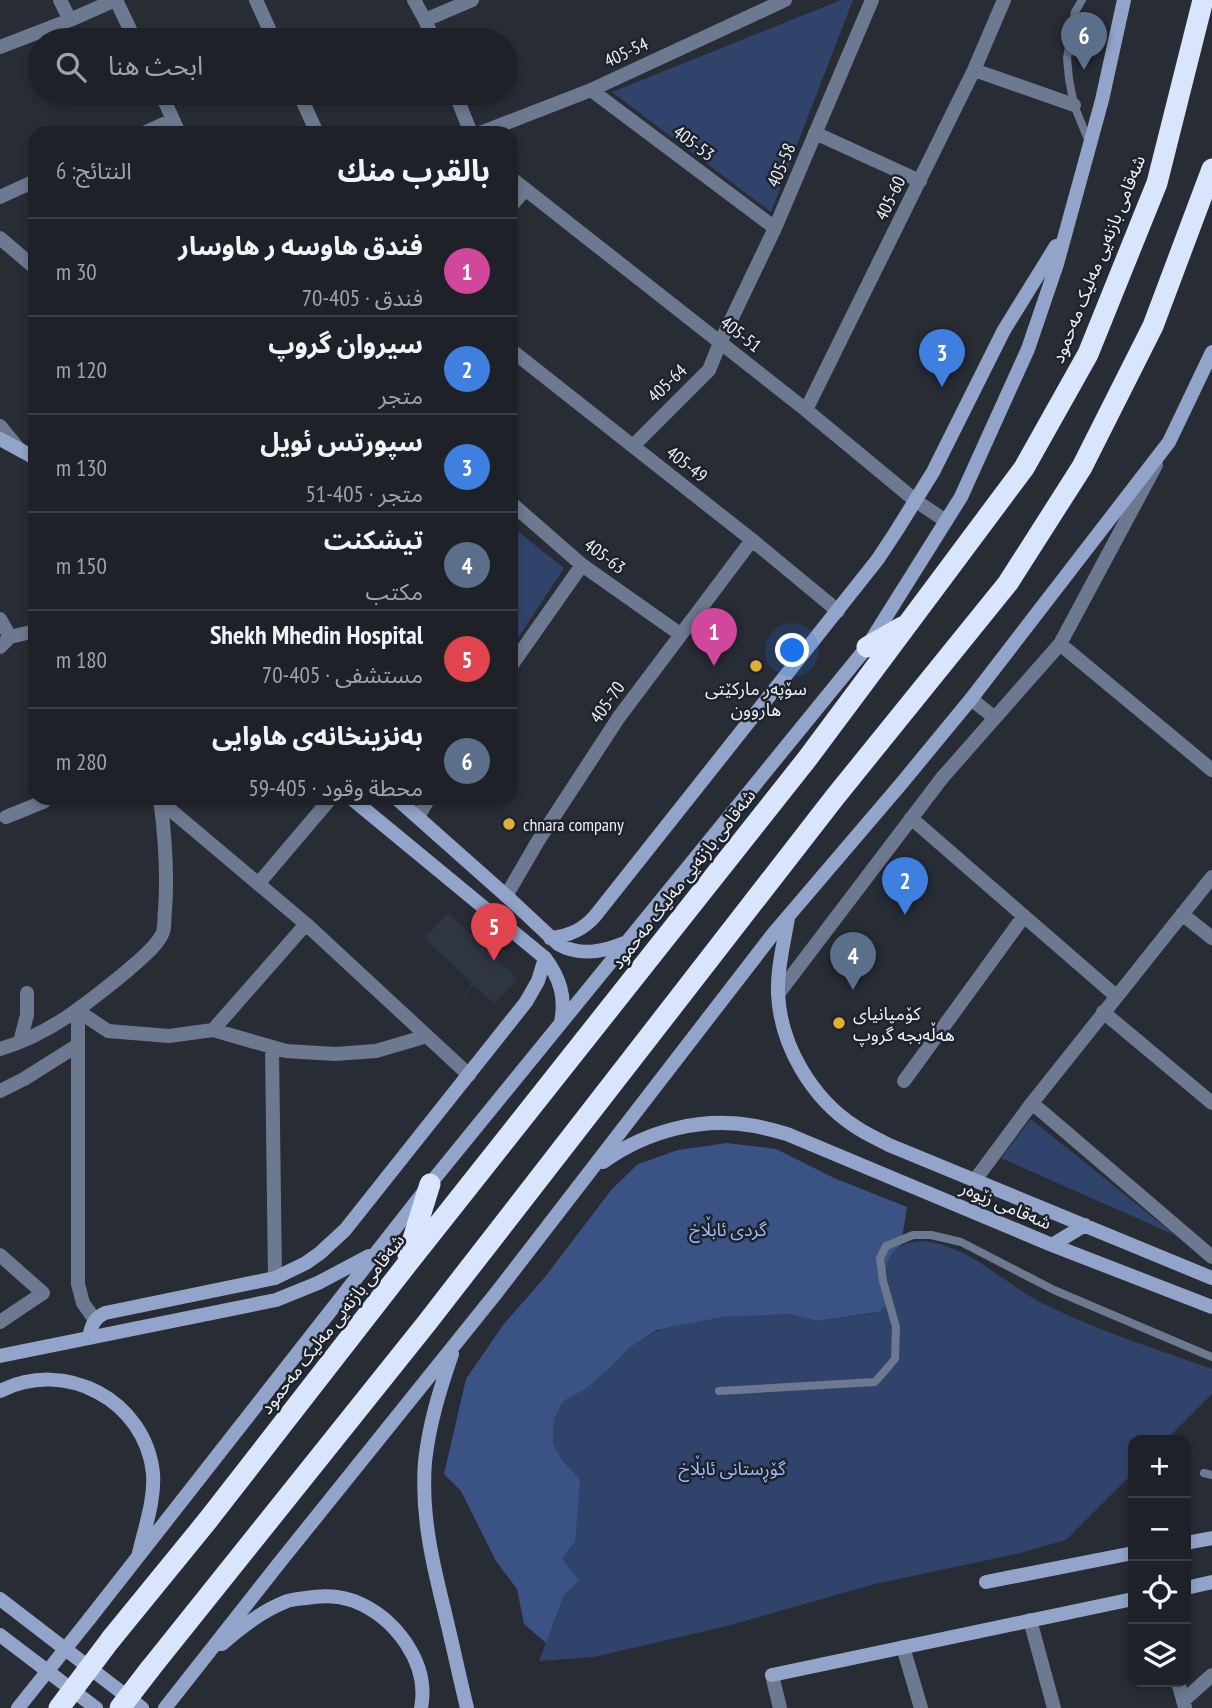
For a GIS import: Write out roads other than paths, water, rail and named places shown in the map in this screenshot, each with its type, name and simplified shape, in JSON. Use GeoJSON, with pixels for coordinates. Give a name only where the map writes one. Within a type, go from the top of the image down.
{"type":"FeatureCollection","features":[{"type":"Feature","properties":{"kind":"highway","name":"شەقامی بازنەیی مەلیک مەحمود"},"geometry":{"type":"LineString","coordinates":[[59,1708],[807,759],[1024,468],[1088,354],[1157,183],[1203,0]]}},
{"type":"Feature","properties":{"kind":"highway"},"geometry":{"type":"LineString","coordinates":[[120,1708],[426,1324],[835,797],[1008,583],[1082,467],[1153,326],[1212,169]]}},
{"type":"Feature","properties":{"kind":"highway"},"geometry":{"type":"LineString","coordinates":[[867,647],[909,623]]}},
{"type":"Feature","properties":{"kind":"highway"},"geometry":{"type":"LineString","coordinates":[[404,1268],[430,1184]]}},
{"type":"Feature","properties":{"kind":"main road"},"geometry":{"type":"LineString","coordinates":[[18,1708],[430,1184],[867,647],[961,497],[1028,349],[1057,264],[1105,87],[1124,0]]}},
{"type":"Feature","properties":{"kind":"main road"},"geometry":{"type":"LineString","coordinates":[[550,938],[567,935],[589,923],[878,559],[916,501],[949,442],[1015,310],[1066,230]]}},
{"type":"Feature","properties":{"kind":"main road"},"geometry":{"type":"LineString","coordinates":[[165,1708],[456,1343],[788,917],[971,699],[1169,442],[1211,356]]}},
{"type":"Feature","properties":{"kind":"main road"},"geometry":{"type":"LineString","coordinates":[[0,439],[28,454]]}},
{"type":"Feature","properties":{"kind":"main road"},"geometry":{"type":"LineString","coordinates":[[359,805],[545,958],[562,989],[561,1024]]}},
{"type":"Feature","properties":{"kind":"main road"},"geometry":{"type":"LineString","coordinates":[[404,805],[550,938],[566,948],[584,953],[607,950],[628,942]]}},
{"type":"Feature","properties":{"kind":"main road","name":"شەقامی زێوەر"},"geometry":{"type":"LineString","coordinates":[[788,917],[778,994],[789,1043],[800,1067],[816,1090],[855,1127],[889,1145],[1212,1278]]}},
{"type":"Feature","properties":{"kind":"main road"},"geometry":{"type":"LineString","coordinates":[[89,1338],[92,1325],[100,1315],[275,1278],[320,1253],[339,1236],[533,992],[545,958]]}},
{"type":"Feature","properties":{"kind":"main road","name":"شەقامی زێوەر"},"geometry":{"type":"LineString","coordinates":[[590,1171],[618,1151],[650,1136],[683,1126],[718,1123],[753,1125],[787,1133],[1052,1245],[1212,1307]]}},
{"type":"Feature","properties":{"kind":"main road"},"geometry":{"type":"LineString","coordinates":[[1052,1245],[1085,1225]]}},
{"type":"Feature","properties":{"kind":"main road"},"geometry":{"type":"LineString","coordinates":[[0,1356],[276,1300],[318,1283],[377,1252]]}},
{"type":"Feature","properties":{"kind":"main road"},"geometry":{"type":"LineString","coordinates":[[456,1343],[440,1387],[431,1424],[425,1463],[425,1501],[428,1539],[467,1708]]}},
{"type":"Feature","properties":{"kind":"main road"},"geometry":{"type":"LineString","coordinates":[[0,1391],[12,1385],[36,1380],[61,1380],[85,1386],[107,1396],[125,1411],[139,1430],[149,1451],[153,1475],[152,1498],[138,1558]]}},
{"type":"Feature","properties":{"kind":"main road"},"geometry":{"type":"LineString","coordinates":[[1191,1542],[1212,1538]]}},
{"type":"Feature","properties":{"kind":"main road"},"geometry":{"type":"LineString","coordinates":[[986,1582],[1128,1554]]}},
{"type":"Feature","properties":{"kind":"main road"},"geometry":{"type":"LineString","coordinates":[[1191,1587],[1212,1582]]}},
{"type":"Feature","properties":{"kind":"main road"},"geometry":{"type":"LineString","coordinates":[[200,1664],[248,1624],[286,1601],[321,1595],[353,1600],[381,1615],[404,1639],[418,1666],[423,1698],[421,1708]]}},
{"type":"Feature","properties":{"kind":"main road"},"geometry":{"type":"LineString","coordinates":[[0,1599],[142,1708]]}},
{"type":"Feature","properties":{"kind":"main road"},"geometry":{"type":"LineString","coordinates":[[772,1675],[1128,1600]]}},
{"type":"Feature","properties":{"kind":"main road"},"geometry":{"type":"LineString","coordinates":[[0,1635],[96,1708]]}},
{"type":"Feature","properties":{"kind":"street"},"geometry":{"type":"LineString","coordinates":[[60,0],[70,20]]}},
{"type":"Feature","properties":{"kind":"street"},"geometry":{"type":"LineString","coordinates":[[49,28],[115,0],[129,28]]}},
{"type":"Feature","properties":{"kind":"street"},"geometry":{"type":"LineString","coordinates":[[256,0],[269,28]]}},
{"type":"Feature","properties":{"kind":"street"},"geometry":{"type":"LineString","coordinates":[[414,0],[429,28]]}},
{"type":"Feature","properties":{"kind":"street"},"geometry":{"type":"LineString","coordinates":[[425,20],[472,0]]}},
{"type":"Feature","properties":{"kind":"street","name":"405-54"},"geometry":{"type":"LineString","coordinates":[[498,126],[591,90],[785,0]]}},
{"type":"Feature","properties":{"kind":"street","name":"405-58"},"geometry":{"type":"LineString","coordinates":[[720,343],[775,228],[872,0]]}},
{"type":"Feature","properties":{"kind":"street","name":"405-60"},"geometry":{"type":"LineString","coordinates":[[806,411],[974,70],[1004,0]]}},
{"type":"Feature","properties":{"kind":"street"},"geometry":{"type":"LineString","coordinates":[[0,47],[28,36]]}},
{"type":"Feature","properties":{"kind":"street"},"geometry":{"type":"LineString","coordinates":[[974,70],[1074,104]]}},
{"type":"Feature","properties":{"kind":"street","name":"405-53"},"geometry":{"type":"LineString","coordinates":[[591,90],[775,228]]}},
{"type":"Feature","properties":{"kind":"street"},"geometry":{"type":"LineString","coordinates":[[166,105],[176,126]]}},
{"type":"Feature","properties":{"kind":"street"},"geometry":{"type":"LineString","coordinates":[[304,105],[314,126]]}},
{"type":"Feature","properties":{"kind":"street"},"geometry":{"type":"LineString","coordinates":[[460,105],[468,126]]}},
{"type":"Feature","properties":{"kind":"street"},"geometry":{"type":"LineString","coordinates":[[815,133],[920,181]]}},
{"type":"Feature","properties":{"kind":"street"},"geometry":{"type":"LineString","coordinates":[[0,197],[28,184]]}},
{"type":"Feature","properties":{"kind":"street","name":"405-51"},"geometry":{"type":"LineString","coordinates":[[518,184],[916,501],[946,521]]}},
{"type":"Feature","properties":{"kind":"street"},"geometry":{"type":"LineString","coordinates":[[518,198],[525,190]]}},
{"type":"Feature","properties":{"kind":"street"},"geometry":{"type":"LineString","coordinates":[[0,238],[28,262]]}},
{"type":"Feature","properties":{"kind":"street","name":"405-64"},"geometry":{"type":"LineString","coordinates":[[633,446],[709,370],[720,343]]}},
{"type":"Feature","properties":{"kind":"street","name":"405-49"},"geometry":{"type":"LineString","coordinates":[[518,356],[838,611]]}},
{"type":"Feature","properties":{"kind":"street"},"geometry":{"type":"LineString","coordinates":[[0,426],[18,448]]}},
{"type":"Feature","properties":{"kind":"street"},"geometry":{"type":"LineString","coordinates":[[778,994],[942,778],[1060,644],[1169,442]]}},
{"type":"Feature","properties":{"kind":"street","name":"405-63"},"geometry":{"type":"LineString","coordinates":[[518,509],[582,565],[680,634]]}},
{"type":"Feature","properties":{"kind":"street","name":"405-70"},"geometry":{"type":"LineString","coordinates":[[506,896],[538,841],[619,717],[752,540]]}},
{"type":"Feature","properties":{"kind":"street"},"geometry":{"type":"LineString","coordinates":[[518,652],[582,565]]}},
{"type":"Feature","properties":{"kind":"street"},"geometry":{"type":"LineString","coordinates":[[0,619],[5,642],[28,634]]}},
{"type":"Feature","properties":{"kind":"street"},"geometry":{"type":"LineString","coordinates":[[1060,644],[1212,770]]}},
{"type":"Feature","properties":{"kind":"street"},"geometry":{"type":"LineString","coordinates":[[971,699],[995,718]]}},
{"type":"Feature","properties":{"kind":"street"},"geometry":{"type":"LineString","coordinates":[[6,817],[36,805]]}},
{"type":"Feature","properties":{"kind":"street"},"geometry":{"type":"LineString","coordinates":[[0,1049],[47,1031],[78,1011],[149,951],[163,932],[166,843],[161,805]]}},
{"type":"Feature","properties":{"kind":"street"},"geometry":{"type":"LineString","coordinates":[[167,805],[306,924],[469,1075]]}},
{"type":"Feature","properties":{"kind":"street"},"geometry":{"type":"LineString","coordinates":[[258,884],[325,805]]}},
{"type":"Feature","properties":{"kind":"street"},"geometry":{"type":"LineString","coordinates":[[418,817],[425,805]]}},
{"type":"Feature","properties":{"kind":"street"},"geometry":{"type":"LineString","coordinates":[[911,818],[1116,996]]}},
{"type":"Feature","properties":{"kind":"street"},"geometry":{"type":"LineString","coordinates":[[975,1180],[1103,1012],[1212,877]]}},
{"type":"Feature","properties":{"kind":"street"},"geometry":{"type":"LineString","coordinates":[[1182,914],[1212,938]]}},
{"type":"Feature","properties":{"kind":"street"},"geometry":{"type":"LineString","coordinates":[[904,1082],[1024,916]]}},
{"type":"Feature","properties":{"kind":"street"},"geometry":{"type":"LineString","coordinates":[[213,1030],[306,924]]}},
{"type":"Feature","properties":{"kind":"street"},"geometry":{"type":"LineString","coordinates":[[20,1042],[27,1016],[27,993]]}},
{"type":"Feature","properties":{"kind":"street"},"geometry":{"type":"LineString","coordinates":[[78,1011],[108,1031],[169,1037],[213,1030],[286,1051],[335,1054],[376,1051],[427,1036]]}},
{"type":"Feature","properties":{"kind":"street"},"geometry":{"type":"LineString","coordinates":[[78,1011],[78,1284],[83,1303],[95,1320]]}},
{"type":"Feature","properties":{"kind":"street"},"geometry":{"type":"LineString","coordinates":[[1103,1012],[1212,1103]]}},
{"type":"Feature","properties":{"kind":"street"},"geometry":{"type":"LineString","coordinates":[[0,1091],[78,1045]]}},
{"type":"Feature","properties":{"kind":"street"},"geometry":{"type":"LineString","coordinates":[[272,1047],[275,1278]]}},
{"type":"Feature","properties":{"kind":"street"},"geometry":{"type":"LineString","coordinates":[[1032,1103],[1212,1257]]}},
{"type":"Feature","properties":{"kind":"street"},"geometry":{"type":"LineString","coordinates":[[0,1255],[43,1293],[0,1322]]}},
{"type":"Feature","properties":{"kind":"street"},"geometry":{"type":"LineString","coordinates":[[1030,1620],[1054,1708]]}},
{"type":"Feature","properties":{"kind":"street"},"geometry":{"type":"LineString","coordinates":[[903,1647],[920,1708]]}},
{"type":"Feature","properties":{"kind":"street"},"geometry":{"type":"LineString","coordinates":[[772,1675],[780,1708]]}},
{"type":"Feature","properties":{"kind":"street"},"geometry":{"type":"LineString","coordinates":[[1184,1705],[1212,1675]]}},
{"type":"Feature","properties":{"kind":"street"},"geometry":{"type":"LineString","coordinates":[[1179,1687],[1184,1705]]}},
{"type":"Feature","properties":{"kind":"lane"},"geometry":{"type":"LineString","coordinates":[[1082,0],[1075,12],[1067,58],[1074,104],[1090,144]]}},
{"type":"Feature","properties":{"kind":"lane"},"geometry":{"type":"LineString","coordinates":[[719,1391],[875,1382],[895,1359],[896,1327],[883,1281],[880,1258],[886,1246],[913,1235],[931,1235],[961,1242],[1054,1290],[1212,1357]]}},
{"type":"Feature","properties":{"kind":"place","name":"بەنزینخانەی ھاوایی"},"geometry":{"type":"Point","coordinates":[1084,70]}},
{"type":"Feature","properties":{"kind":"place","name":"سپورتس ئويل"},"geometry":{"type":"Point","coordinates":[942,387]}},
{"type":"Feature","properties":{"kind":"place","name":"فندق هاوسه ر هاوسار"},"geometry":{"type":"Point","coordinates":[714,666]}},
{"type":"Feature","properties":{"kind":"place","name":"سۆپەر ماركێتی هاروون"},"geometry":{"type":"Point","coordinates":[756,666]}},
{"type":"Feature","properties":{"kind":"place","name":"chnara company"},"geometry":{"type":"Point","coordinates":[509,824]}},
{"type":"Feature","properties":{"kind":"place","name":"سیروان گروپ"},"geometry":{"type":"Point","coordinates":[905,915]}},
{"type":"Feature","properties":{"kind":"place","name":"Shekh Mhedin Hospital"},"geometry":{"type":"Point","coordinates":[494,961]}},
{"type":"Feature","properties":{"kind":"place","name":"تيشكنت"},"geometry":{"type":"Point","coordinates":[853,990]}},
{"type":"Feature","properties":{"kind":"place","name":"کۆمپانیای ھەڵەبجە گروپ"},"geometry":{"type":"Point","coordinates":[839,1023]}},
{"type":"Feature","properties":{"kind":"park label","name":"گردی ئابڵاخ"},"geometry":{"type":"Point","coordinates":[728,1229]}},
{"type":"Feature","properties":{"kind":"park label","name":"گۆڕستانی ئابڵاخ"},"geometry":{"type":"Point","coordinates":[732,1468]}}]}
